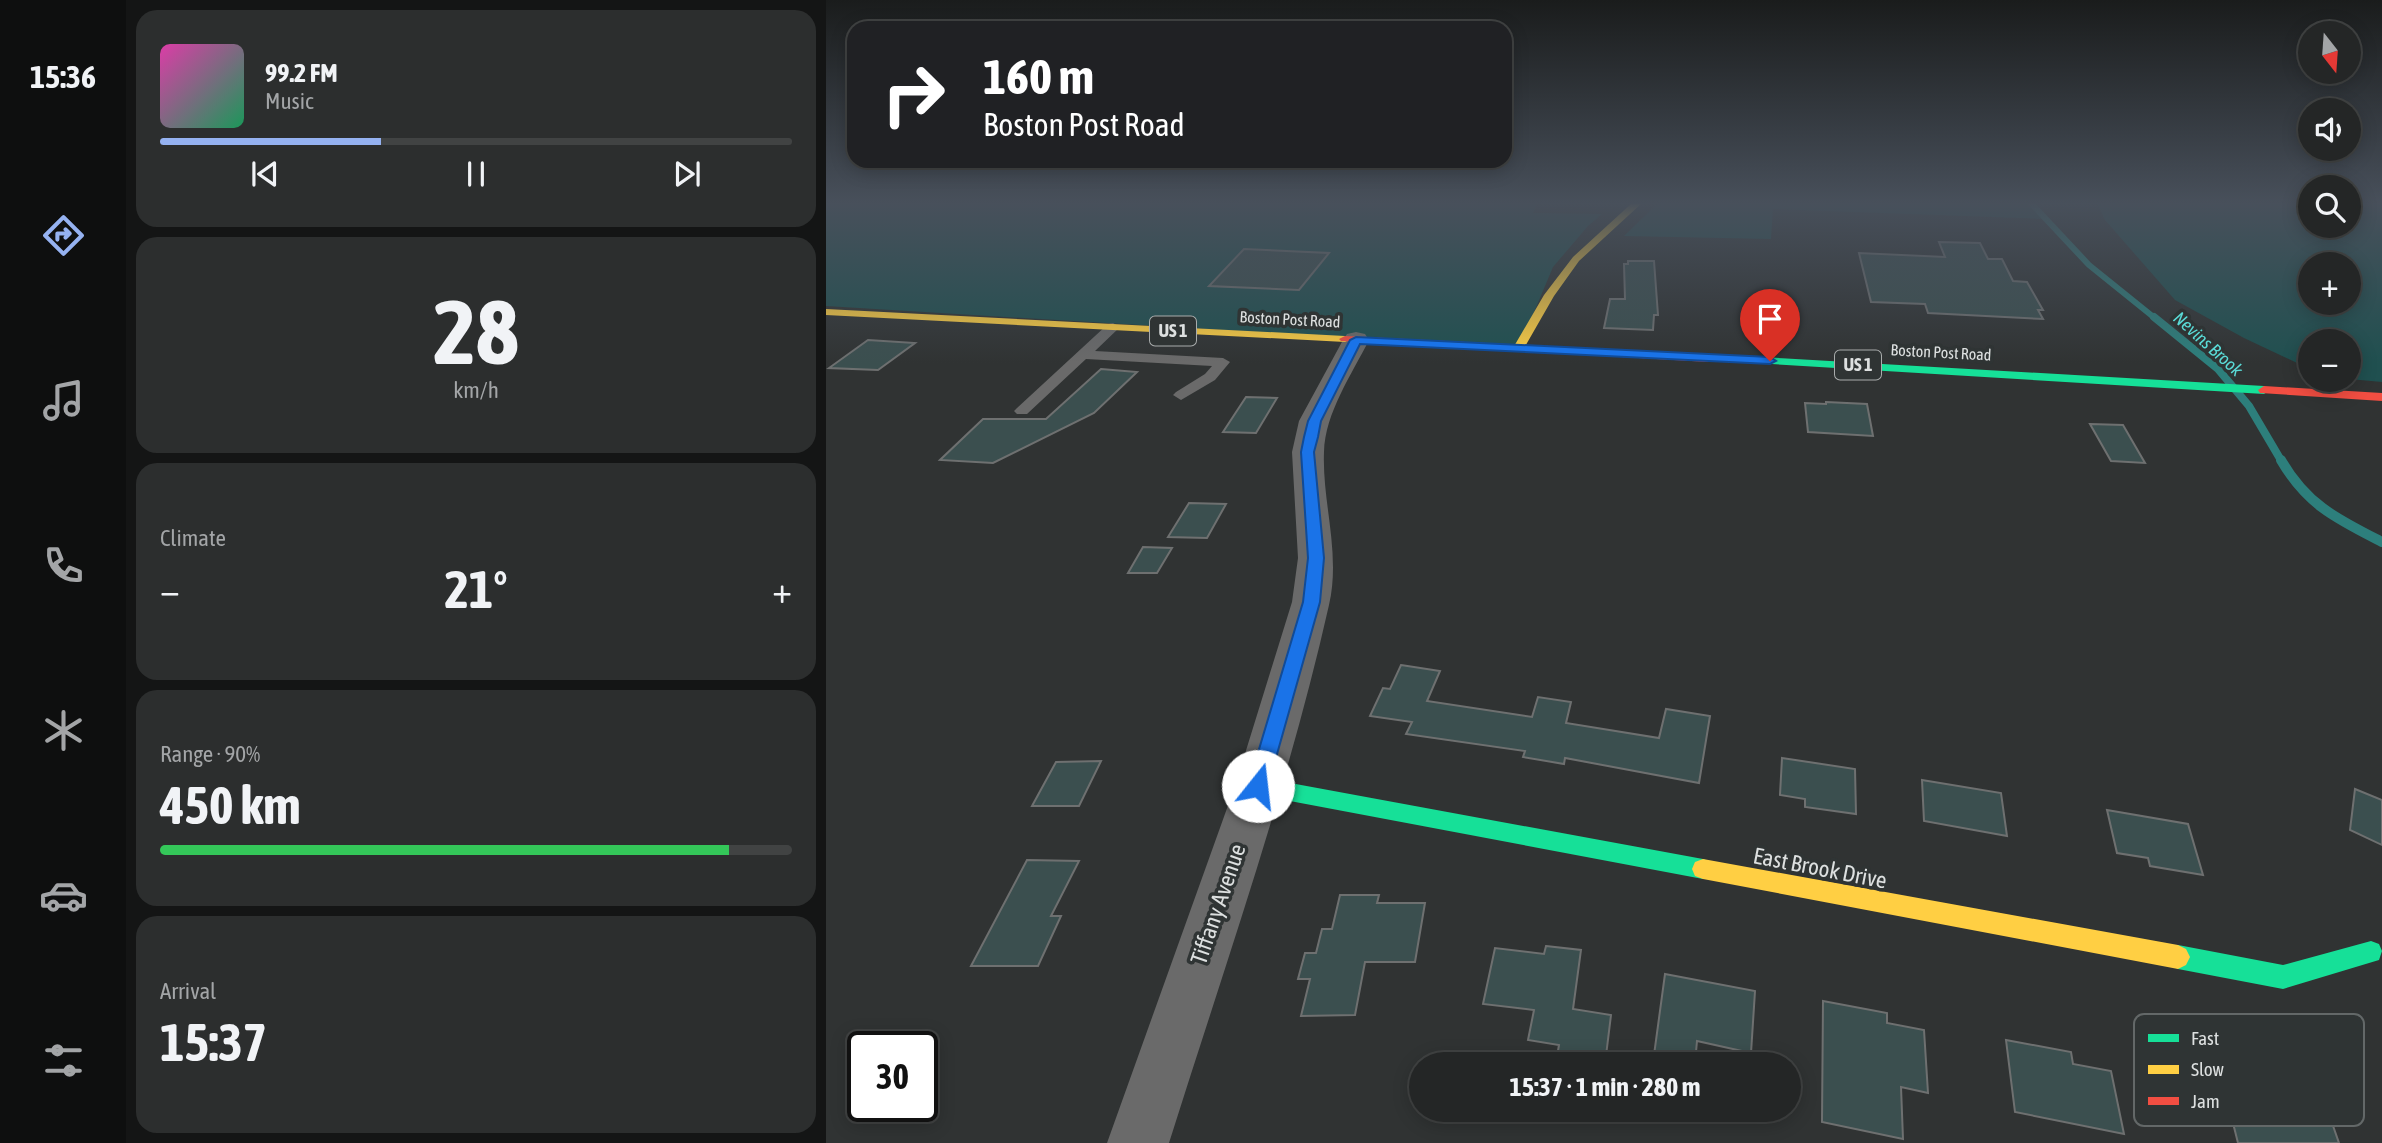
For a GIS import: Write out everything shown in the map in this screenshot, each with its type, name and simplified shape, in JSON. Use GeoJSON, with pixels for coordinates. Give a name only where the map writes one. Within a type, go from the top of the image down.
{"type":"FeatureCollection","features":[{"type":"Feature","properties":{"kind":"main road"},"geometry":{"type":"LineString","coordinates":[[1519,348],[1549,295],[1579,256]]}},
{"type":"Feature","properties":{"kind":"main road","name":"Boston Post Road"},"geometry":{"type":"LineString","coordinates":[[826,312],[2382,397]]}},
{"type":"Feature","properties":{"kind":"main road","name":"East Brook Drive"},"geometry":{"type":"LineString","coordinates":[[1258,786],[2283,977],[2371,952]]}},
{"type":"Feature","properties":{"kind":"street","name":"Tiffany Avenue"},"geometry":{"type":"LineString","coordinates":[[1138,1143],[1258,786],[1311,602],[1316,558],[1308,452],[1314,421],[1356,340]]}},
{"type":"Feature","properties":{"kind":"lane"},"geometry":{"type":"LineString","coordinates":[[1022,411],[1113,327]]}},
{"type":"Feature","properties":{"kind":"lane"},"geometry":{"type":"LineString","coordinates":[[1082,355],[1223,362],[1210,377],[1181,395]]}},
{"type":"Feature","properties":{"kind":"shaded area"},"geometry":{"type":"Polygon","coordinates":[[[826,256],[1562,256],[1553,267],[1519,348],[826,306],[826,256]]]}},
{"type":"Feature","properties":{"kind":"shaded area"},"geometry":{"type":"Polygon","coordinates":[[[2137,256],[2298,256],[2298,315],[2361,315],[2361,256],[2382,256],[2382,382],[2361,380],[2361,329],[2298,329],[2298,363],[2244,338],[2175,300],[2137,256]]]}},
{"type":"Feature","properties":{"kind":"building"},"geometry":{"type":"Polygon","coordinates":[[[1237,256],[1326,256],[1299,290],[1209,286],[1237,256]]]}},
{"type":"Feature","properties":{"kind":"building"},"geometry":{"type":"Polygon","coordinates":[[[1860,256],[1987,256],[1988,259],[2002,259],[2013,281],[2027,282],[2043,310],[2038,310],[2043,319],[1928,313],[1925,304],[1871,302],[1860,256]]]}},
{"type":"Feature","properties":{"kind":"building"},"geometry":{"type":"Polygon","coordinates":[[[1628,261],[1654,261],[1658,315],[1654,315],[1653,330],[1604,328],[1610,299],[1625,299],[1624,264],[1628,264],[1628,261]]]}},
{"type":"Feature","properties":{"kind":"building"},"geometry":{"type":"Polygon","coordinates":[[[868,340],[915,343],[878,370],[829,368],[868,340]]]}},
{"type":"Feature","properties":{"kind":"building"},"geometry":{"type":"Polygon","coordinates":[[[1101,369],[1137,372],[1094,413],[993,463],[940,460],[983,419],[1046,419],[1101,369]]]}},
{"type":"Feature","properties":{"kind":"building"},"geometry":{"type":"Polygon","coordinates":[[[1246,397],[1277,398],[1256,433],[1223,432],[1246,397]]]}},
{"type":"Feature","properties":{"kind":"building"},"geometry":{"type":"Polygon","coordinates":[[[1805,403],[1867,404],[1873,436],[1808,432],[1805,403]]]}},
{"type":"Feature","properties":{"kind":"building"},"geometry":{"type":"Polygon","coordinates":[[[2090,424],[2123,425],[2145,463],[2111,461],[2090,424]]]}},
{"type":"Feature","properties":{"kind":"building"},"geometry":{"type":"Polygon","coordinates":[[[1189,503],[1226,504],[1207,538],[1168,537],[1189,503]]]}},
{"type":"Feature","properties":{"kind":"building"},"geometry":{"type":"Polygon","coordinates":[[[1143,547],[1172,548],[1157,573],[1128,573],[1143,547]]]}},
{"type":"Feature","properties":{"kind":"building"},"geometry":{"type":"Polygon","coordinates":[[[1401,665],[1440,671],[1427,701],[1532,717],[1538,697],[1571,702],[1566,723],[1659,738],[1666,709],[1710,716],[1699,783],[1565,758],[1564,764],[1523,757],[1525,751],[1406,734],[1412,722],[1370,716],[1383,688],[1390,689],[1401,665]]]}},
{"type":"Feature","properties":{"kind":"building"},"geometry":{"type":"Polygon","coordinates":[[[1782,758],[1855,769],[1856,814],[1805,807],[1805,799],[1780,795],[1782,758]]]}},
{"type":"Feature","properties":{"kind":"building"},"geometry":{"type":"Polygon","coordinates":[[[1101,761],[1079,806],[1032,806],[1056,762],[1101,761]]]}},
{"type":"Feature","properties":{"kind":"building"},"geometry":{"type":"Polygon","coordinates":[[[1922,780],[2001,793],[2007,836],[1924,821],[1922,780]]]}},
{"type":"Feature","properties":{"kind":"building"},"geometry":{"type":"Polygon","coordinates":[[[2355,789],[2382,800],[2382,845],[2350,830],[2355,789]]]}},
{"type":"Feature","properties":{"kind":"building"},"geometry":{"type":"Polygon","coordinates":[[[2107,810],[2188,824],[2203,875],[2150,866],[2148,858],[2117,853],[2107,810]]]}},
{"type":"Feature","properties":{"kind":"building"},"geometry":{"type":"Polygon","coordinates":[[[1027,860],[1079,861],[1051,916],[1061,916],[1038,966],[971,966],[1027,860]]]}},
{"type":"Feature","properties":{"kind":"building"},"geometry":{"type":"Polygon","coordinates":[[[1340,895],[1379,895],[1377,903],[1425,903],[1415,962],[1365,962],[1355,1015],[1301,1016],[1310,979],[1298,979],[1305,953],[1316,953],[1322,929],[1332,929],[1340,895]]]}},
{"type":"Feature","properties":{"kind":"building"},"geometry":{"type":"Polygon","coordinates":[[[1546,946],[1581,950],[1573,1009],[1611,1015],[1606,1052],[1558,1052],[1559,1045],[1528,1040],[1534,1010],[1483,1004],[1495,948],[1544,954],[1546,946]]]}},
{"type":"Feature","properties":{"kind":"building"},"geometry":{"type":"Polygon","coordinates":[[[1665,974],[1755,991],[1751,1052],[1697,1041],[1696,1052],[1654,1052],[1665,974]]]}},
{"type":"Feature","properties":{"kind":"building"},"geometry":{"type":"Polygon","coordinates":[[[1823,1001],[1887,1013],[1887,1023],[1924,1030],[1928,1093],[1901,1087],[1903,1139],[1822,1122],[1823,1001]]]}},
{"type":"Feature","properties":{"kind":"building"},"geometry":{"type":"Polygon","coordinates":[[[2006,1040],[2071,1052],[2073,1064],[2111,1071],[2124,1134],[2015,1112],[2006,1040]]]}},
{"type":"Feature","properties":{"kind":"building"},"geometry":{"type":"Polygon","coordinates":[[[2234,1126],[2333,1126],[2339,1143],[2238,1143],[2234,1126]]]}},
{"type":"Feature","properties":{"kind":"waterway","name":"Nevins Brook"},"geometry":{"type":"LineString","coordinates":[[2081,256],[2156,319]]}},
{"type":"Feature","properties":{"kind":"waterway","name":"Nevins Brook"},"geometry":{"type":"LineString","coordinates":[[2154,317],[2218,369],[2249,406],[2282,462]]}},
{"type":"Feature","properties":{"kind":"waterway","name":"Nevins Brook"},"geometry":{"type":"LineString","coordinates":[[2281,460],[2301,489],[2324,509],[2382,542]]}},
{"type":"Feature","properties":{"kind":"traffic: fast"},"geometry":{"type":"LineString","coordinates":[[1709,358],[2264,390]]}},
{"type":"Feature","properties":{"kind":"traffic: fast"},"geometry":{"type":"LineString","coordinates":[[1258,786],[1703,869]]}},
{"type":"Feature","properties":{"kind":"traffic: fast"},"geometry":{"type":"LineString","coordinates":[[2178,957],[2283,977],[2371,952]]}},
{"type":"Feature","properties":{"kind":"traffic: slow"},"geometry":{"type":"LineString","coordinates":[[1519,348],[1549,295],[1579,256]]}},
{"type":"Feature","properties":{"kind":"traffic: slow"},"geometry":{"type":"LineString","coordinates":[[826,312],[1345,339]]}},
{"type":"Feature","properties":{"kind":"traffic: slow"},"geometry":{"type":"LineString","coordinates":[[1703,869],[2178,957]]}},
{"type":"Feature","properties":{"kind":"traffic: jam"},"geometry":{"type":"LineString","coordinates":[[1345,339],[1709,358]]}},
{"type":"Feature","properties":{"kind":"traffic: jam"},"geometry":{"type":"LineString","coordinates":[[2264,390],[2382,397]]}},
{"type":"Feature","properties":{"kind":"route"},"geometry":{"type":"LineString","coordinates":[[1258,786],[1311,602],[1316,558],[1308,452],[1314,421],[1356,340],[1770,361]]}}]}
